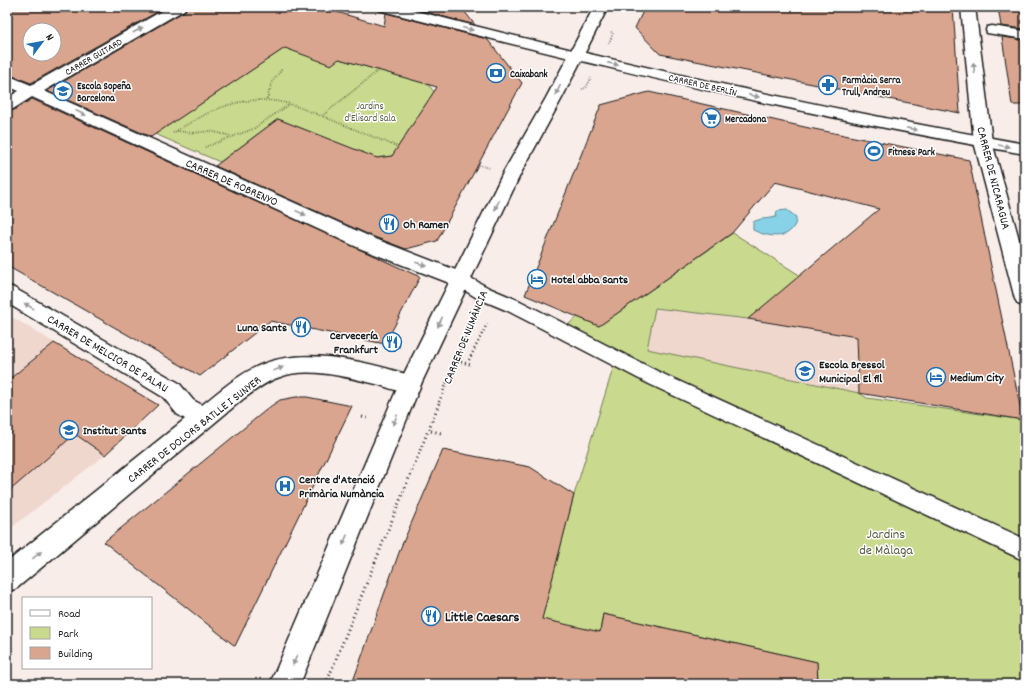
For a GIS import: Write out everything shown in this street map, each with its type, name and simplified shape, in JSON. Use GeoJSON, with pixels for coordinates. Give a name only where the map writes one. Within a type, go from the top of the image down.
{"type":"FeatureCollection","features":[{"type":"Feature","properties":{"kind":"street","name":"CARRER GUITARD"},"geometry":{"type":"LineString","coordinates":[[7,105],[179,7]]}},
{"type":"Feature","properties":{"kind":"street","name":"CARRER DE BERLÍN"},"geometry":{"type":"LineString","coordinates":[[384,7],[575,55],[839,114],[1025,149]]}},
{"type":"Feature","properties":{"kind":"street"},"geometry":{"type":"LineString","coordinates":[[285,684],[410,384],[459,279],[520,157],[554,98],[601,7]]}},
{"type":"Feature","properties":{"kind":"street","name":"CARRER DE NICARAGUA"},"geometry":{"type":"LineString","coordinates":[[968,7],[983,142],[1025,299]]}},
{"type":"Feature","properties":{"kind":"street"},"geometry":{"type":"LineString","coordinates":[[992,30],[1025,35]]}},
{"type":"Feature","properties":{"kind":"street","name":"CARRER DE ROBRENYO"},"geometry":{"type":"LineString","coordinates":[[7,80],[366,243],[459,279]]}},
{"type":"Feature","properties":{"kind":"street"},"geometry":{"type":"LineString","coordinates":[[459,279],[483,293],[514,306],[654,378],[1025,550]]}},
{"type":"Feature","properties":{"kind":"street","name":"CARRER DE MELCIOR DE PALAU"},"geometry":{"type":"LineString","coordinates":[[7,293],[172,390],[185,407],[204,418]]}},
{"type":"Feature","properties":{"kind":"street","name":"CARRER DE DOLORS BATLLE I SUNYER"},"geometry":{"type":"LineString","coordinates":[[7,579],[254,379],[281,367],[302,364],[325,366],[410,384]]}},
{"type":"Feature","properties":{"kind":"path"},"geometry":{"type":"LineString","coordinates":[[579,91],[586,88],[602,61],[613,33],[606,28]]}},
{"type":"Feature","properties":{"kind":"path"},"geometry":{"type":"LineString","coordinates":[[267,99],[270,84],[274,77],[282,69]]}},
{"type":"Feature","properties":{"kind":"path"},"geometry":{"type":"LineString","coordinates":[[322,116],[379,70]]}},
{"type":"Feature","properties":{"kind":"path"},"geometry":{"type":"LineString","coordinates":[[169,136],[218,108],[256,99],[267,99],[290,104],[398,148]]}},
{"type":"Feature","properties":{"kind":"path"},"geometry":{"type":"LineString","coordinates":[[199,149],[253,129],[290,104]]}},
{"type":"Feature","properties":{"kind":"path"},"geometry":{"type":"LineString","coordinates":[[176,131],[194,133],[210,131],[232,137]]}},
{"type":"Feature","properties":{"kind":"path","name":"CARRER DE NUMÀNCIA"},"geometry":{"type":"LineString","coordinates":[[326,684],[483,293]]}},
{"type":"Feature","properties":{"kind":"path"},"geometry":{"type":"LineString","coordinates":[[469,360],[487,324]]}},
{"type":"Feature","properties":{"kind":"path"},"geometry":{"type":"LineString","coordinates":[[395,345],[401,347]]}},
{"type":"Feature","properties":{"kind":"path","name":"CARRER DE NUMÀNCIA"},"geometry":{"type":"LineString","coordinates":[[461,362],[472,365]]}},
{"type":"Feature","properties":{"kind":"path"},"geometry":{"type":"LineString","coordinates":[[362,417],[367,418]]}},
{"type":"Feature","properties":{"kind":"path"},"geometry":{"type":"LineString","coordinates":[[431,431],[441,433]]}},
{"type":"Feature","properties":{"kind":"shaded area","name":"Escola Bressol Municipal El fil"},"geometry":{"type":"Polygon","coordinates":[[[655,308],[748,319],[857,337],[859,393],[647,349],[655,308]]]}},
{"type":"Feature","properties":{"kind":"shaded area","name":"Institut Sants"},"geometry":{"type":"Polygon","coordinates":[[[7,314],[158,405],[105,455],[7,531],[7,314]]]}},
{"type":"Feature","properties":{"kind":"green space","name":"Jardins d'Elisard Sala"},"geometry":{"type":"Polygon","coordinates":[[[285,48],[339,59],[428,84],[434,92],[392,156],[375,158],[278,119],[220,162],[155,134],[285,48]]]}},
{"type":"Feature","properties":{"kind":"green space","name":"Jardins de Màlaga"},"geometry":{"type":"Polygon","coordinates":[[[733,233],[801,276],[748,319],[655,308],[647,349],[859,393],[867,398],[1023,420],[1025,432],[1025,684],[933,684],[920,681],[920,684],[836,684],[818,680],[817,662],[603,614],[600,632],[541,621],[574,495],[615,362],[561,331],[577,317],[599,326],[733,233]]]}},
{"type":"Feature","properties":{"kind":"water"},"geometry":{"type":"Polygon","coordinates":[[[787,210],[796,217],[796,223],[786,234],[775,236],[763,234],[753,230],[753,222],[776,217],[777,211],[787,210]]]}},
{"type":"Feature","properties":{"kind":"building"},"geometry":{"type":"Polygon","coordinates":[[[7,7],[166,7],[31,83],[7,74],[7,7]]]}},
{"type":"Feature","properties":{"kind":"building"},"geometry":{"type":"Polygon","coordinates":[[[187,7],[320,7],[384,26],[386,13],[487,39],[522,83],[437,241],[406,249],[374,237],[215,166],[278,119],[377,158],[392,156],[437,87],[339,59],[331,65],[285,48],[151,137],[47,91],[185,11],[187,7]]]}},
{"type":"Feature","properties":{"kind":"building"},"geometry":{"type":"Polygon","coordinates":[[[407,7],[461,7],[475,25],[407,7]]]}},
{"type":"Feature","properties":{"kind":"building"},"geometry":{"type":"Polygon","coordinates":[[[645,7],[953,7],[960,113],[660,54],[635,28],[645,7]]]}},
{"type":"Feature","properties":{"kind":"building"},"geometry":{"type":"Polygon","coordinates":[[[998,7],[1025,7],[1025,29],[1001,26],[998,7]]]}},
{"type":"Feature","properties":{"kind":"building"},"geometry":{"type":"Polygon","coordinates":[[[1002,37],[1025,40],[1025,105],[1012,105],[1002,37]]]}},
{"type":"Feature","properties":{"kind":"building"},"geometry":{"type":"Polygon","coordinates":[[[649,92],[809,128],[969,160],[1023,420],[859,393],[857,337],[748,319],[879,209],[775,182],[732,233],[599,326],[525,295],[601,105],[649,92]]]}},
{"type":"Feature","properties":{"kind":"building"},"geometry":{"type":"Polygon","coordinates":[[[32,99],[420,277],[385,344],[270,321],[200,376],[7,266],[7,111],[14,110],[32,99]]]}},
{"type":"Feature","properties":{"kind":"building","name":"Institut Sants"},"geometry":{"type":"Polygon","coordinates":[[[54,343],[158,405],[105,455],[75,434],[7,493],[7,381],[54,343]]]}},
{"type":"Feature","properties":{"kind":"building"},"geometry":{"type":"Polygon","coordinates":[[[296,397],[307,397],[352,406],[235,646],[104,542],[271,406],[280,400],[296,397]]]}},
{"type":"Feature","properties":{"kind":"building"},"geometry":{"type":"Polygon","coordinates":[[[443,450],[530,467],[574,495],[542,619],[600,632],[603,614],[817,662],[818,684],[352,684],[401,547],[443,450]]]}},
{"type":"Feature","properties":{"kind":"place","name":"Caixabank"},"geometry":{"type":"Point","coordinates":[496,73]}},
{"type":"Feature","properties":{"kind":"place","name":"Farmàcia Serra Trull, Andreu"},"geometry":{"type":"Point","coordinates":[828,85]}},
{"type":"Feature","properties":{"kind":"place","name":"Escola Sopeña Barcelona"},"geometry":{"type":"Point","coordinates":[63,91]}},
{"type":"Feature","properties":{"kind":"place","name":"Mercadona"},"geometry":{"type":"Point","coordinates":[711,118]}},
{"type":"Feature","properties":{"kind":"place","name":"Fitness Park"},"geometry":{"type":"Point","coordinates":[874,151]}},
{"type":"Feature","properties":{"kind":"place","name":"Oh Ramen"},"geometry":{"type":"Point","coordinates":[389,224]}},
{"type":"Feature","properties":{"kind":"place","name":"Hotel abba Sants"},"geometry":{"type":"Point","coordinates":[537,279]}},
{"type":"Feature","properties":{"kind":"place","name":"Luna Sants"},"geometry":{"type":"Point","coordinates":[301,327]}},
{"type":"Feature","properties":{"kind":"place","name":"Cervecería Frankfurt"},"geometry":{"type":"Point","coordinates":[392,342]}},
{"type":"Feature","properties":{"kind":"place","name":"Escola Bressol Municipal El fil"},"geometry":{"type":"Point","coordinates":[805,371]}},
{"type":"Feature","properties":{"kind":"place","name":"Medium City"},"geometry":{"type":"Point","coordinates":[936,377]}},
{"type":"Feature","properties":{"kind":"place","name":"Institut Sants"},"geometry":{"type":"Point","coordinates":[69,430]}},
{"type":"Feature","properties":{"kind":"place","name":"Centre d'Atenció Primària Numància"},"geometry":{"type":"Point","coordinates":[285,486]}},
{"type":"Feature","properties":{"kind":"place","name":"Little Caesars"},"geometry":{"type":"Point","coordinates":[431,616]}}]}
